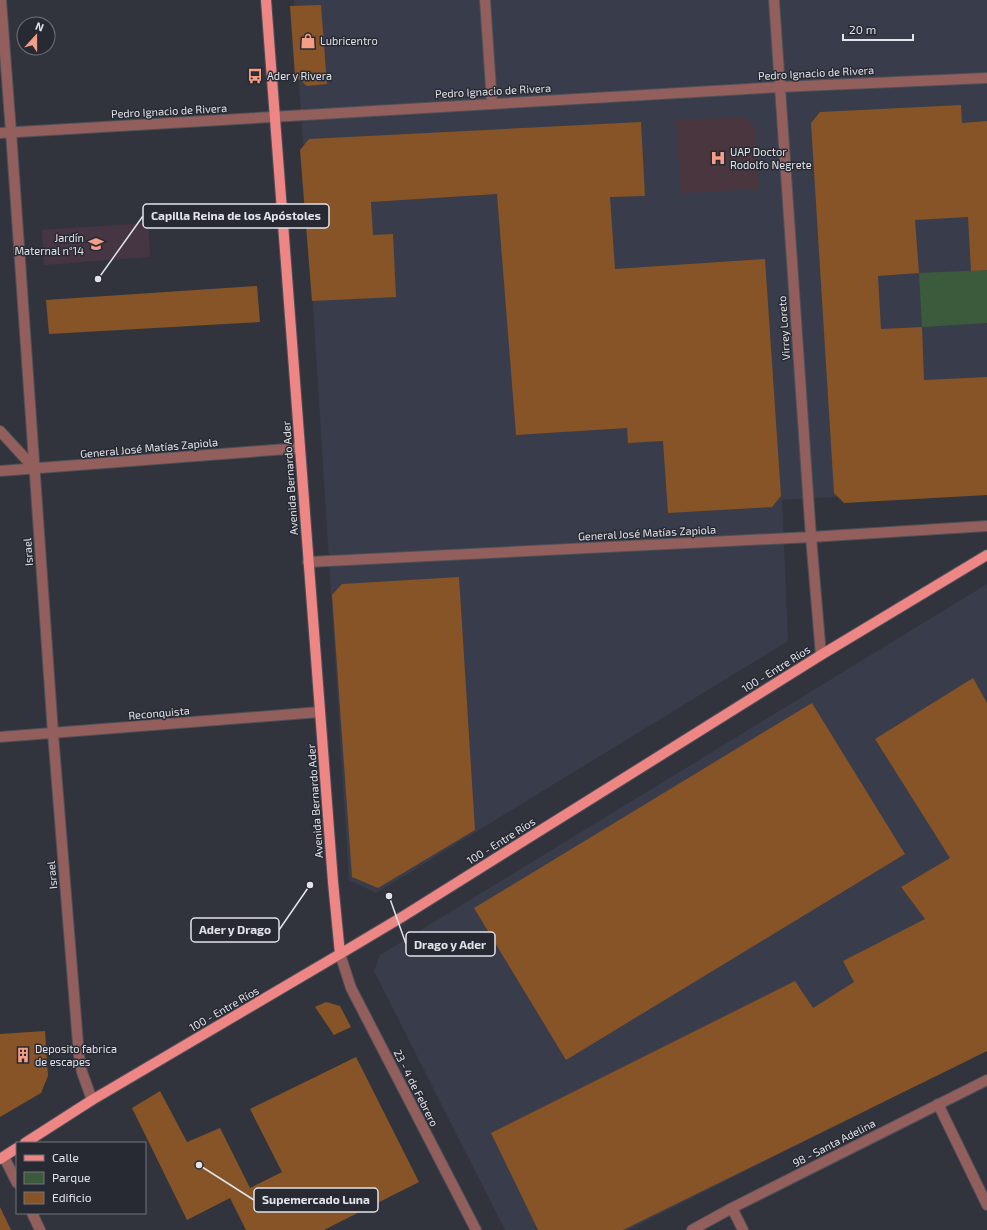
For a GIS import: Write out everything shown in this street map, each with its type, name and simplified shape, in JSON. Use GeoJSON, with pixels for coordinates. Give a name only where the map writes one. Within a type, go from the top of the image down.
{"type":"FeatureCollection","features":[{"type":"Feature","properties":{"kind":"main road","name":"Avenida Bernardo Ader"},"geometry":{"type":"LineString","coordinates":[[266,0],[308,562],[340,954]]}},
{"type":"Feature","properties":{"kind":"main road","name":"100 - Entre Ríos"},"geometry":{"type":"LineString","coordinates":[[27,1142],[92,1100],[340,954],[821,655],[987,555]]}},
{"type":"Feature","properties":{"kind":"main road"},"geometry":{"type":"LineString","coordinates":[[2,1158],[16,1149]]}},
{"type":"Feature","properties":{"kind":"street","name":"Israel"},"geometry":{"type":"LineString","coordinates":[[1,0],[53,733],[79,1056],[82,1072],[92,1100]]}},
{"type":"Feature","properties":{"kind":"street"},"geometry":{"type":"LineString","coordinates":[[485,0],[492,103]]}},
{"type":"Feature","properties":{"kind":"street","name":"Virrey Loreto"},"geometry":{"type":"LineString","coordinates":[[774,0],[811,537],[821,655]]}},
{"type":"Feature","properties":{"kind":"street","name":"Pedro Ignacio de Rivera"},"geometry":{"type":"LineString","coordinates":[[0,133],[492,103],[780,87],[987,78]]}},
{"type":"Feature","properties":{"kind":"street"},"geometry":{"type":"LineString","coordinates":[[0,431],[35,469]]}},
{"type":"Feature","properties":{"kind":"street","name":"General José Matías Zapiola"},"geometry":{"type":"LineString","coordinates":[[0,472],[300,448]]}},
{"type":"Feature","properties":{"kind":"street","name":"General José Matías Zapiola"},"geometry":{"type":"LineString","coordinates":[[308,562],[811,537],[987,526]]}},
{"type":"Feature","properties":{"kind":"street","name":"Reconquista"},"geometry":{"type":"LineString","coordinates":[[0,737],[320,712]]}},
{"type":"Feature","properties":{"kind":"street","name":"23 - 4 de Febrero"},"geometry":{"type":"LineString","coordinates":[[340,954],[351,988],[476,1230]]}},
{"type":"Feature","properties":{"kind":"street","name":"98 - Santa Adelina"},"geometry":{"type":"LineString","coordinates":[[692,1230],[732,1208],[987,1080]]}},
{"type":"Feature","properties":{"kind":"street"},"geometry":{"type":"LineString","coordinates":[[938,1104],[987,1205]]}},
{"type":"Feature","properties":{"kind":"street"},"geometry":{"type":"LineString","coordinates":[[2,1158],[16,1181]]}},
{"type":"Feature","properties":{"kind":"street"},"geometry":{"type":"LineString","coordinates":[[732,1208],[743,1230]]}},
{"type":"Feature","properties":{"kind":"street"},"geometry":{"type":"LineString","coordinates":[[32,1214],[40,1230]]}},
{"type":"Feature","properties":{"kind":"shaded area"},"geometry":{"type":"Polygon","coordinates":[[[294,0],[987,0],[987,488],[782,500],[788,641],[376,893],[349,880],[294,0]]]}},
{"type":"Feature","properties":{"kind":"shaded area","name":"UAP Doctor Rodolfo Negrete"},"geometry":{"type":"Polygon","coordinates":[[[745,117],[755,127],[759,189],[681,193],[676,120],[745,117]]]}},
{"type":"Feature","properties":{"kind":"shaded area","name":"Jardín Maternal n°14"},"geometry":{"type":"Polygon","coordinates":[[[148,223],[150,257],[44,265],[42,230],[148,223]]]}},
{"type":"Feature","properties":{"kind":"shaded area"},"geometry":{"type":"Polygon","coordinates":[[[987,584],[987,1050],[628,1230],[505,1230],[374,971],[380,955],[987,584]]]}},
{"type":"Feature","properties":{"kind":"green space"},"geometry":{"type":"Polygon","coordinates":[[[987,270],[987,323],[922,327],[919,273],[987,270]]]}},
{"type":"Feature","properties":{"kind":"building","name":"Lubricentro"},"geometry":{"type":"Polygon","coordinates":[[[321,5],[327,84],[307,86],[295,76],[290,6],[321,5]]]}},
{"type":"Feature","properties":{"kind":"building"},"geometry":{"type":"Polygon","coordinates":[[[961,105],[962,123],[987,121],[987,270],[971,271],[968,217],[915,220],[919,273],[878,276],[881,329],[922,327],[924,380],[987,377],[987,495],[844,503],[834,493],[811,123],[820,112],[961,105]]]}},
{"type":"Feature","properties":{"kind":"building"},"geometry":{"type":"Polygon","coordinates":[[[641,122],[645,196],[610,197],[615,269],[765,259],[781,496],[772,507],[668,513],[663,441],[628,443],[627,428],[516,435],[497,194],[371,202],[373,235],[393,234],[396,297],[312,301],[300,150],[309,139],[641,122]]]}},
{"type":"Feature","properties":{"kind":"building"},"geometry":{"type":"Polygon","coordinates":[[[257,286],[260,322],[49,334],[46,300],[257,286]]]}},
{"type":"Feature","properties":{"kind":"building"},"geometry":{"type":"Polygon","coordinates":[[[459,577],[475,830],[378,888],[352,877],[332,595],[342,584],[459,577]]]}},
{"type":"Feature","properties":{"kind":"building"},"geometry":{"type":"Polygon","coordinates":[[[973,678],[987,703],[987,1051],[623,1230],[538,1230],[491,1133],[795,981],[813,1008],[854,982],[843,961],[925,919],[901,887],[950,858],[875,739],[973,678]]]}},
{"type":"Feature","properties":{"kind":"building"},"geometry":{"type":"Polygon","coordinates":[[[812,703],[905,854],[566,1060],[474,908],[812,703]]]}},
{"type":"Feature","properties":{"kind":"building"},"geometry":{"type":"Polygon","coordinates":[[[326,1002],[340,1006],[351,1027],[334,1035],[315,1007],[326,1002]]]}},
{"type":"Feature","properties":{"kind":"building","name":"Deposito fabrica de escapes"},"geometry":{"type":"Polygon","coordinates":[[[45,1031],[48,1076],[41,1093],[0,1117],[0,1034],[45,1031]]]}},
{"type":"Feature","properties":{"kind":"building"},"geometry":{"type":"Polygon","coordinates":[[[356,1057],[419,1182],[324,1230],[246,1230],[230,1198],[187,1220],[132,1108],[160,1091],[187,1142],[220,1128],[250,1188],[282,1172],[250,1109],[356,1057]]]}},
{"type":"Feature","properties":{"kind":"building"},"geometry":{"type":"Polygon","coordinates":[[[0,1207],[11,1230],[0,1230],[0,1207]]]}},
{"type":"Feature","properties":{"kind":"place","name":"Lubricentro"},"geometry":{"type":"Point","coordinates":[308,41]}},
{"type":"Feature","properties":{"kind":"place","name":"Ader y Rivera"},"geometry":{"type":"Point","coordinates":[255,76]}},
{"type":"Feature","properties":{"kind":"place","name":"UAP Doctor Rodolfo Negrete"},"geometry":{"type":"Point","coordinates":[718,158]}},
{"type":"Feature","properties":{"kind":"place","name":"Jardín Maternal n°14"},"geometry":{"type":"Point","coordinates":[96,244]}},
{"type":"Feature","properties":{"kind":"place","name":"Capilla Reina de los Apóstoles"},"geometry":{"type":"Point","coordinates":[98,279]}},
{"type":"Feature","properties":{"kind":"place","name":"Ader y Drago"},"geometry":{"type":"Point","coordinates":[310,885]}},
{"type":"Feature","properties":{"kind":"place","name":"Drago y Ader"},"geometry":{"type":"Point","coordinates":[389,896]}},
{"type":"Feature","properties":{"kind":"place","name":"Deposito fabrica de escapes"},"geometry":{"type":"Point","coordinates":[23,1055]}},
{"type":"Feature","properties":{"kind":"place","name":"Supemercado Luna"},"geometry":{"type":"Point","coordinates":[199,1165]}}]}
